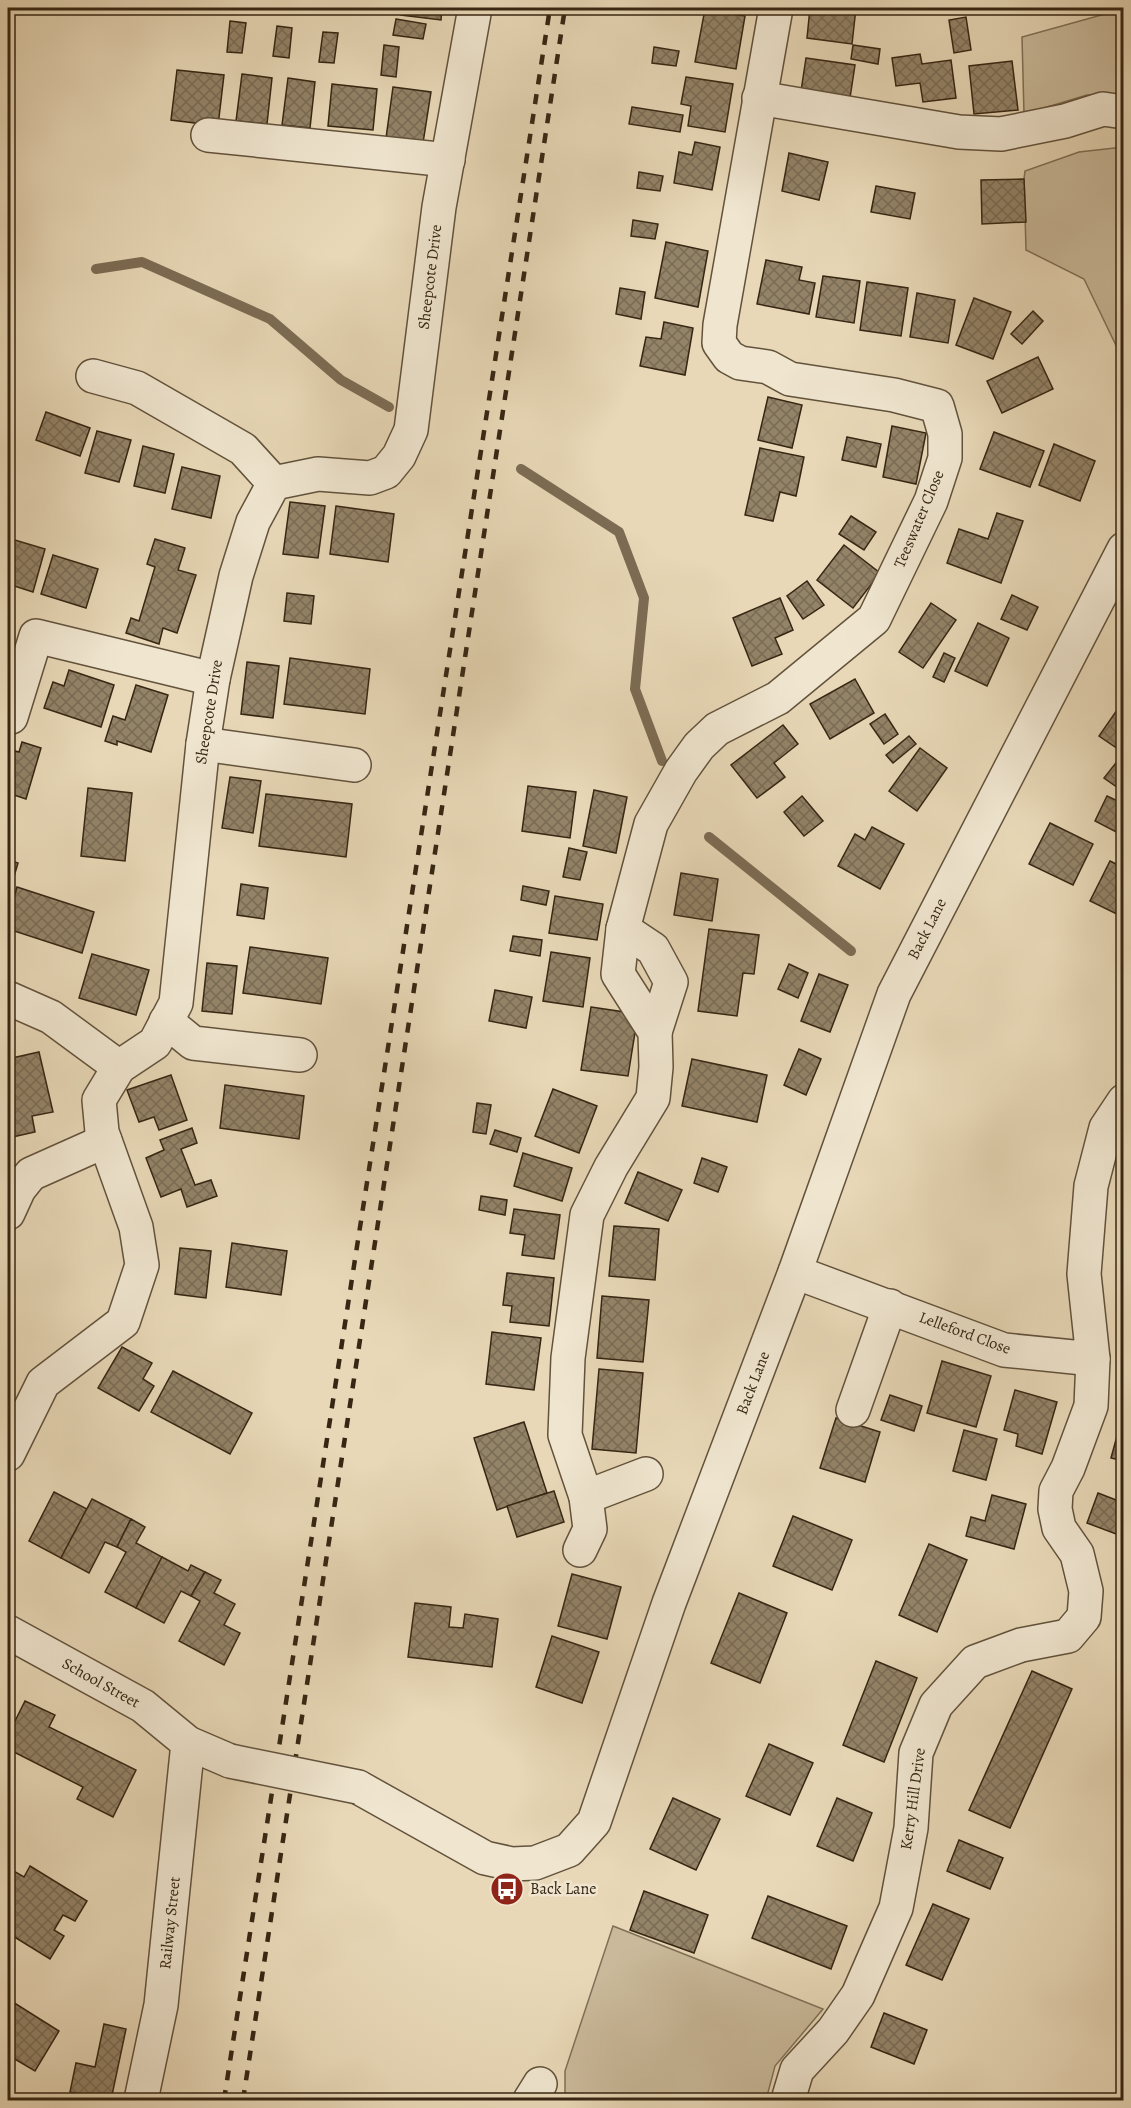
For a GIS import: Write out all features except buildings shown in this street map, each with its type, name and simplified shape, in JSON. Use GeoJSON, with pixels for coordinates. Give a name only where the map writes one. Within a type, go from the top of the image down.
{"type":"FeatureCollection","features":[{"type":"Feature","properties":{"kind":"street","name":"Sheepcote Drive"},"geometry":{"type":"LineString","coordinates":[[8,1454],[43,1383],[123,1322],[142,1265],[136,1227],[105,1142],[99,1100],[119,1067],[155,1043],[176,1003],[203,744],[213,679],[236,576],[252,522],[274,483],[318,474],[370,478],[386,472],[399,456],[411,430],[439,207],[476,8]]}},
{"type":"Feature","properties":{"kind":"street","name":"Teeswater Close"},"geometry":{"type":"LineString","coordinates":[[586,1497],[565,1435],[568,1358],[587,1215],[611,1167],[653,1098],[656,1067],[655,1032],[618,974],[623,929],[651,824],[681,771],[699,746],[717,729],[778,698],[874,619],[931,501],[945,458],[945,434],[937,406],[894,395],[790,379],[768,367],[740,363],[729,357],[719,343],[720,325],[776,8]]}},
{"type":"Feature","properties":{"kind":"street"},"geometry":{"type":"LineString","coordinates":[[759,98],[959,132],[1001,134],[1065,121],[1103,109],[1124,112]]}},
{"type":"Feature","properties":{"kind":"street"},"geometry":{"type":"LineString","coordinates":[[208,135],[448,160]]}},
{"type":"Feature","properties":{"kind":"street"},"geometry":{"type":"LineString","coordinates":[[93,376],[137,388],[243,449],[274,483]]}},
{"type":"Feature","properties":{"kind":"street","name":"Back Lane"},"geometry":{"type":"LineString","coordinates":[[188,1743],[230,1761],[358,1787],[485,1858],[512,1864],[535,1863],[569,1850],[594,1822],[669,1603],[795,1272],[894,994],[1124,549]]}},
{"type":"Feature","properties":{"kind":"street"},"geometry":{"type":"LineString","coordinates":[[11,717],[36,636],[213,679]]}},
{"type":"Feature","properties":{"kind":"street"},"geometry":{"type":"LineString","coordinates":[[203,744],[354,765]]}},
{"type":"Feature","properties":{"kind":"street"},"geometry":{"type":"LineString","coordinates":[[8,998],[51,1017],[119,1067]]}},
{"type":"Feature","properties":{"kind":"street"},"geometry":{"type":"LineString","coordinates":[[166,1021],[193,1043],[300,1055]]}},
{"type":"Feature","properties":{"kind":"street"},"geometry":{"type":"LineString","coordinates":[[1093,1359],[1084,1274],[1091,1186],[1106,1128],[1124,1101]]}},
{"type":"Feature","properties":{"kind":"street"},"geometry":{"type":"LineString","coordinates":[[8,1213],[19,1189],[31,1174],[105,1142]]}},
{"type":"Feature","properties":{"kind":"street","name":"Lelleford Close"},"geometry":{"type":"LineString","coordinates":[[795,1272],[1004,1350],[1093,1359]]}},
{"type":"Feature","properties":{"kind":"street"},"geometry":{"type":"LineString","coordinates":[[853,1410],[890,1306]]}},
{"type":"Feature","properties":{"kind":"street","name":"Kerry Hill Drive"},"geometry":{"type":"LineString","coordinates":[[788,2100],[797,2070],[833,2031],[858,1995],[896,1908],[911,1828],[916,1753],[936,1705],[975,1662],[1020,1645],[1068,1636],[1084,1617],[1086,1591],[1077,1554],[1059,1528],[1055,1509],[1056,1491],[1068,1468],[1091,1406],[1093,1359]]}},
{"type":"Feature","properties":{"kind":"street"},"geometry":{"type":"LineString","coordinates":[[580,1550],[590,1529],[586,1497],[645,1474]]}},
{"type":"Feature","properties":{"kind":"street","name":"School Street"},"geometry":{"type":"LineString","coordinates":[[8,1632],[143,1706],[188,1743]]}},
{"type":"Feature","properties":{"kind":"street","name":"Railway Street"},"geometry":{"type":"LineString","coordinates":[[141,2100],[161,2005],[188,1743]]}},
{"type":"Feature","properties":{"kind":"shaded area"},"geometry":{"type":"Polygon","coordinates":[[[1123,9],[1123,95],[1087,95],[1024,114],[1022,37],[1123,9]]]}},
{"type":"Feature","properties":{"kind":"shaded area"},"geometry":{"type":"Polygon","coordinates":[[[1123,147],[1123,360],[1084,279],[1026,250],[1024,179],[1025,171],[1079,152],[1123,147]]]}},
{"type":"Feature","properties":{"kind":"shaded area"},"geometry":{"type":"Polygon","coordinates":[[[613,1926],[823,2009],[775,2066],[766,2100],[565,2100],[565,2071],[613,1926]]]}},
{"type":"Feature","properties":{"kind":"waterway"},"geometry":{"type":"LineString","coordinates":[[96,269],[142,262],[270,319],[341,380],[389,407]]}},
{"type":"Feature","properties":{"kind":"waterway"},"geometry":{"type":"LineString","coordinates":[[521,469],[619,532],[644,598],[635,689],[662,761]]}},
{"type":"Feature","properties":{"kind":"waterway"},"geometry":{"type":"LineString","coordinates":[[709,837],[851,951]]}},
{"type":"Feature","properties":{"kind":"railway"},"geometry":{"type":"LineString","coordinates":[[224,2100],[550,8]]}},
{"type":"Feature","properties":{"kind":"railway"},"geometry":{"type":"LineString","coordinates":[[243,2100],[565,8]]}},
{"type":"Feature","properties":{"kind":"place","name":"Back Lane"},"geometry":{"type":"Point","coordinates":[507,1889]}}]}
